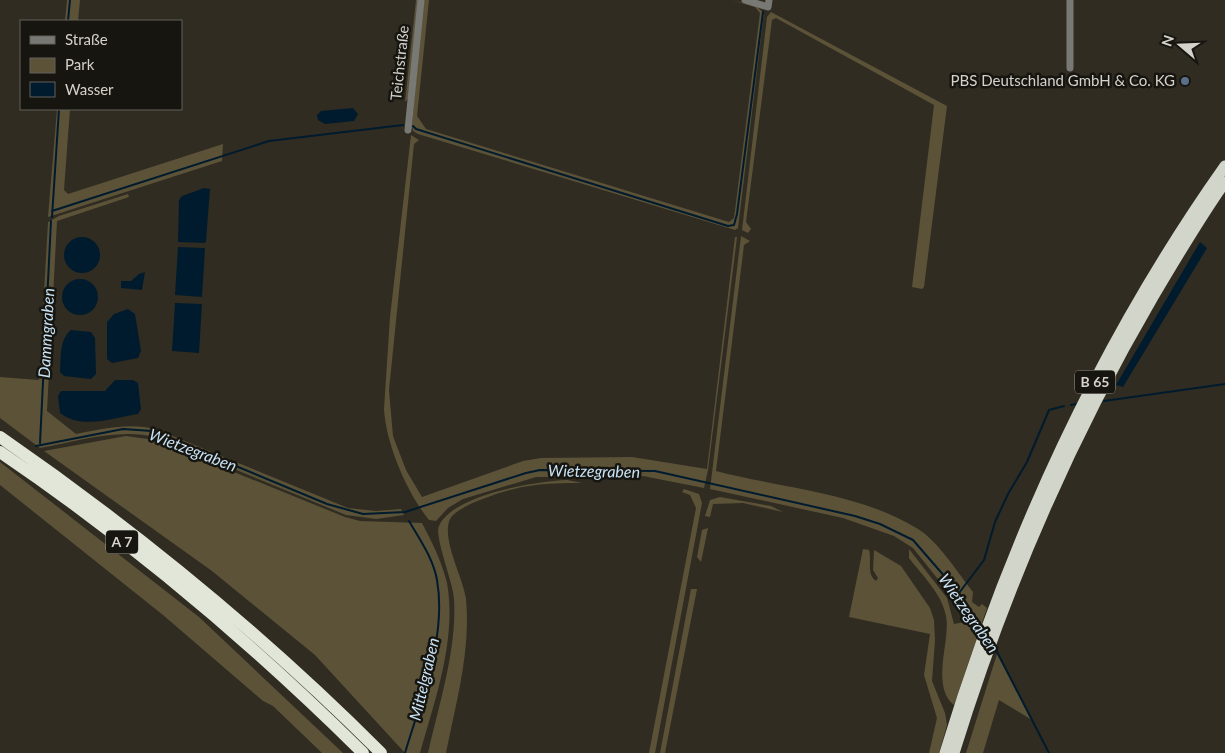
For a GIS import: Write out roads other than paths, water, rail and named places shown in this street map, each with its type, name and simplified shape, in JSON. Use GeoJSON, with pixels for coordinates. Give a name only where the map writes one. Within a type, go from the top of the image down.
{"type":"FeatureCollection","features":[{"type":"Feature","properties":{"kind":"highway","name":"B 65"},"geometry":{"type":"LineString","coordinates":[[944,753],[1027,524],[1091,390],[1128,320],[1225,166]]}},
{"type":"Feature","properties":{"kind":"highway","name":"B 65"},"geometry":{"type":"LineString","coordinates":[[995,615],[1098,397],[1182,249],[1225,182]]}},
{"type":"Feature","properties":{"kind":"highway","name":"A 7"},"geometry":{"type":"LineString","coordinates":[[0,437],[96,506],[213,599],[287,663],[381,753]]}},
{"type":"Feature","properties":{"kind":"highway","name":"A 7"},"geometry":{"type":"LineString","coordinates":[[0,452],[77,507],[187,594],[281,674],[363,753]]}},
{"type":"Feature","properties":{"kind":"highway","name":"B 65"},"geometry":{"type":"LineString","coordinates":[[954,753],[984,646]]}},
{"type":"Feature","properties":{"kind":"street","name":"Teichstraße"},"geometry":{"type":"LineString","coordinates":[[408,130],[421,0]]}},
{"type":"Feature","properties":{"kind":"street"},"geometry":{"type":"LineString","coordinates":[[745,0],[768,3]]}},
{"type":"Feature","properties":{"kind":"street"},"geometry":{"type":"LineString","coordinates":[[1070,0],[1070,68]]}},
{"type":"Feature","properties":{"kind":"water"},"geometry":{"type":"Polygon","coordinates":[[[353,108],[358,114],[354,121],[325,124],[318,120],[317,115],[321,111],[353,108]]]}},
{"type":"Feature","properties":{"kind":"water"},"geometry":{"type":"Polygon","coordinates":[[[204,188],[210,189],[206,241],[205,243],[178,242],[179,200],[182,196],[204,188]]]}},
{"type":"Feature","properties":{"kind":"water"},"geometry":{"type":"Polygon","coordinates":[[[82,237],[89,238],[95,242],[99,248],[99,262],[95,268],[89,272],[82,273],[75,272],[69,268],[65,262],[64,255],[65,248],[69,242],[75,238],[82,237]]]}},
{"type":"Feature","properties":{"kind":"water"},"geometry":{"type":"Polygon","coordinates":[[[1200,242],[1207,248],[1123,387],[1116,385],[1200,242]]]}},
{"type":"Feature","properties":{"kind":"water"},"geometry":{"type":"Polygon","coordinates":[[[178,247],[205,248],[202,297],[175,295],[178,247]]]}},
{"type":"Feature","properties":{"kind":"water"},"geometry":{"type":"Polygon","coordinates":[[[145,272],[142,290],[121,288],[121,281],[131,281],[139,274],[145,272]]]}},
{"type":"Feature","properties":{"kind":"water"},"geometry":{"type":"Polygon","coordinates":[[[80,279],[87,280],[93,284],[97,290],[97,304],[93,310],[87,314],[80,315],[73,314],[67,310],[63,304],[62,297],[63,290],[67,284],[73,280],[80,279]]]}},
{"type":"Feature","properties":{"kind":"water"},"geometry":{"type":"Polygon","coordinates":[[[175,303],[202,304],[199,353],[172,351],[175,303]]]}},
{"type":"Feature","properties":{"kind":"water"},"geometry":{"type":"Polygon","coordinates":[[[128,309],[135,314],[141,351],[138,358],[112,363],[107,359],[107,322],[114,314],[128,309]]]}},
{"type":"Feature","properties":{"kind":"water"},"geometry":{"type":"Polygon","coordinates":[[[71,330],[91,332],[95,338],[96,374],[91,379],[64,376],[60,372],[64,339],[71,330]]]}},
{"type":"Feature","properties":{"kind":"water"},"geometry":{"type":"Polygon","coordinates":[[[115,380],[133,380],[138,383],[141,409],[138,414],[88,422],[78,421],[60,413],[58,396],[61,391],[105,391],[115,380]]]}},
{"type":"Feature","properties":{"kind":"waterway","name":"Dammgraben"},"geometry":{"type":"LineString","coordinates":[[68,20],[70,0]]}},
{"type":"Feature","properties":{"kind":"waterway"},"geometry":{"type":"LineString","coordinates":[[413,126],[416,129],[728,226],[734,225],[763,12]]}},
{"type":"Feature","properties":{"kind":"waterway","name":"Dammgraben"},"geometry":{"type":"LineString","coordinates":[[52,217],[59,110]]}},
{"type":"Feature","properties":{"kind":"waterway"},"geometry":{"type":"LineString","coordinates":[[52,211],[269,141],[403,125]]}},
{"type":"Feature","properties":{"kind":"waterway","name":"Dammgraben"},"geometry":{"type":"LineString","coordinates":[[40,443],[51,221]]}},
{"type":"Feature","properties":{"kind":"waterway"},"geometry":{"type":"LineString","coordinates":[[1104,401],[1225,384]]}},
{"type":"Feature","properties":{"kind":"waterway"},"geometry":{"type":"LineString","coordinates":[[1071,405],[1076,404]]}},
{"type":"Feature","properties":{"kind":"waterway"},"geometry":{"type":"LineString","coordinates":[[959,593],[984,560],[995,522],[1008,494],[1027,462],[1049,410],[1064,406]]}},
{"type":"Feature","properties":{"kind":"waterway","name":"Wietzegraben"},"geometry":{"type":"LineString","coordinates":[[36,446],[123,429],[152,431],[327,504],[363,514],[405,512],[540,470],[655,471],[855,516],[880,524],[913,540],[959,593],[982,628]]}},
{"type":"Feature","properties":{"kind":"waterway","name":"Mittelgraben"},"geometry":{"type":"LineString","coordinates":[[405,753],[431,668],[438,623],[439,602],[435,572],[426,549],[409,521]]}},
{"type":"Feature","properties":{"kind":"waterway","name":"Wietzegraben"},"geometry":{"type":"LineString","coordinates":[[994,646],[1049,753]]}},
{"type":"Feature","properties":{"kind":"place","name":"PBS Deutschland GmbH & Co. KG"},"geometry":{"type":"Point","coordinates":[1185,81]}}]}
